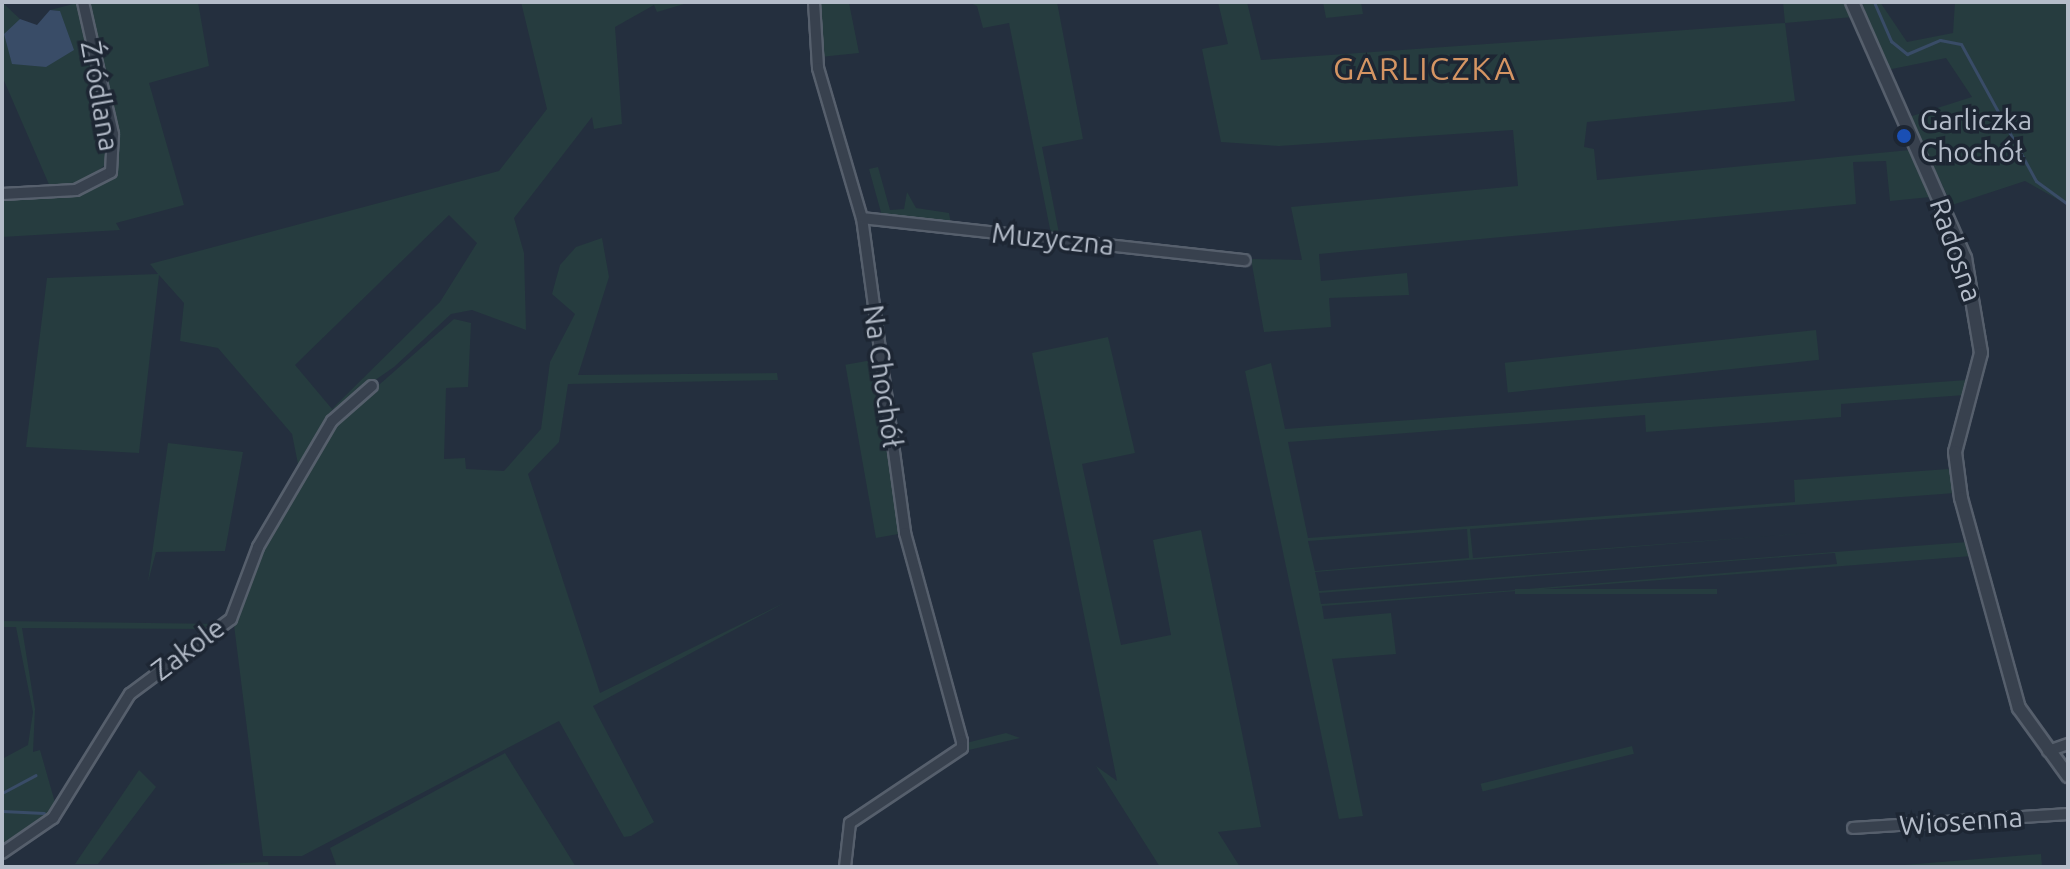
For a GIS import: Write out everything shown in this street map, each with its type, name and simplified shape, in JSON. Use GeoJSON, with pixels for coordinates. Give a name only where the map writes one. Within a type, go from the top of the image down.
{"type":"FeatureCollection","features":[{"type":"Feature","properties":{"kind":"street","name":"Źródlana"},"geometry":{"type":"LineString","coordinates":[[2,194],[76,190],[111,172],[113,134],[83,2]]}},
{"type":"Feature","properties":{"kind":"street","name":"Na Chochół"},"geometry":{"type":"LineString","coordinates":[[814,2],[818,68],[862,218],[905,533],[962,748],[850,823],[845,867]]}},
{"type":"Feature","properties":{"kind":"street","name":"Radosna"},"geometry":{"type":"LineString","coordinates":[[1852,2],[1968,269],[1981,353],[1956,468],[2015,696],[2048,751],[2068,776]]}},
{"type":"Feature","properties":{"kind":"street","name":"Muzyczna"},"geometry":{"type":"LineString","coordinates":[[862,218],[1245,260]]}},
{"type":"Feature","properties":{"kind":"street","name":"Zakole"},"geometry":{"type":"LineString","coordinates":[[2,853],[53,818],[130,694],[231,619],[258,547],[332,421],[372,386]]}},
{"type":"Feature","properties":{"kind":"street"},"geometry":{"type":"LineString","coordinates":[[2048,751],[2068,744]]}},
{"type":"Feature","properties":{"kind":"street","name":"Wiosenna"},"geometry":{"type":"LineString","coordinates":[[1853,828],[2068,814]]}},
{"type":"Feature","properties":{"kind":"green space"},"geometry":{"type":"Polygon","coordinates":[[[2,2],[20,19],[12,64],[60,11],[50,10],[81,2],[111,160],[82,184],[51,189],[2,76],[2,2]]]}},
{"type":"Feature","properties":{"kind":"green space"},"geometry":{"type":"Polygon","coordinates":[[[88,2],[198,2],[209,66],[149,83],[184,205],[116,223],[120,230],[2,237],[2,198],[90,188],[117,170],[120,141],[88,2]]]}},
{"type":"Feature","properties":{"kind":"green space"},"geometry":{"type":"Polygon","coordinates":[[[521,2],[691,2],[657,12],[654,5],[615,27],[622,124],[594,129],[592,117],[514,218],[524,253],[526,330],[472,310],[451,314],[394,367],[332,410],[299,469],[292,434],[218,348],[180,341],[184,303],[159,275],[139,453],[26,447],[47,278],[158,274],[150,264],[499,171],[547,109],[521,2]],[[449,215],[295,365],[332,409],[440,302],[477,243],[449,215]]]}},
{"type":"Feature","properties":{"kind":"green space"},"geometry":{"type":"Polygon","coordinates":[[[818,2],[849,3],[859,53],[820,57],[818,2]]]}},
{"type":"Feature","properties":{"kind":"green space"},"geometry":{"type":"Polygon","coordinates":[[[968,2],[1057,2],[1083,139],[1042,147],[1059,233],[1051,234],[1009,23],[983,28],[977,6],[968,2]]]}},
{"type":"Feature","properties":{"kind":"green space"},"geometry":{"type":"Polygon","coordinates":[[[1218,2],[1247,2],[1261,60],[1785,23],[1795,101],[1587,122],[1584,147],[1594,149],[1597,180],[1910,150],[1930,197],[1890,201],[1886,161],[1853,162],[1856,204],[1319,254],[1321,281],[1407,273],[1409,295],[1329,298],[1331,327],[1264,332],[1251,259],[1302,260],[1291,207],[1518,186],[1513,130],[1279,146],[1221,142],[1202,49],[1228,44],[1218,2]]]}},
{"type":"Feature","properties":{"kind":"green space"},"geometry":{"type":"Polygon","coordinates":[[[1323,2],[1361,2],[1363,14],[1326,18],[1323,2]]]}},
{"type":"Feature","properties":{"kind":"green space"},"geometry":{"type":"Polygon","coordinates":[[[1783,2],[1845,2],[1853,17],[1785,23],[1783,2]]]}},
{"type":"Feature","properties":{"kind":"green space"},"geometry":{"type":"Polygon","coordinates":[[[1862,2],[1880,2],[1907,42],[1953,33],[1955,2],[2068,2],[2068,205],[2025,181],[1952,205],[1909,117],[1972,97],[1946,58],[1887,70],[1862,2]]]}},
{"type":"Feature","properties":{"kind":"green space"},"geometry":{"type":"Polygon","coordinates":[[[878,167],[890,210],[904,209],[907,192],[916,208],[949,213],[951,224],[882,216],[869,169],[878,167]]]}},
{"type":"Feature","properties":{"kind":"green space"},"geometry":{"type":"Polygon","coordinates":[[[602,238],[609,277],[578,375],[777,373],[778,380],[568,384],[559,442],[528,474],[600,693],[786,602],[593,706],[654,822],[631,836],[624,837],[559,721],[302,856],[263,856],[234,625],[133,693],[237,617],[270,532],[331,427],[454,319],[471,323],[468,387],[446,388],[444,459],[465,458],[466,469],[504,471],[541,429],[550,362],[575,314],[552,294],[560,265],[576,247],[602,238]]]}},
{"type":"Feature","properties":{"kind":"green space"},"geometry":{"type":"Polygon","coordinates":[[[1816,330],[1819,360],[1508,393],[1505,363],[1816,330]]]}},
{"type":"Feature","properties":{"kind":"green space"},"geometry":{"type":"Polygon","coordinates":[[[1108,337],[1135,453],[1082,464],[1121,645],[1171,635],[1153,540],[1201,530],[1261,827],[1218,832],[1240,867],[1160,867],[1096,766],[1117,781],[1032,353],[1108,337]]]}},
{"type":"Feature","properties":{"kind":"green space"},"geometry":{"type":"Polygon","coordinates":[[[872,360],[903,533],[876,538],[845,365],[872,360]]]}},
{"type":"Feature","properties":{"kind":"green space"},"geometry":{"type":"Polygon","coordinates":[[[1271,363],[1285,429],[1967,380],[1965,395],[1841,404],[1841,417],[1646,432],[1645,415],[1288,442],[1308,538],[1795,502],[1794,480],[1949,469],[1955,493],[1470,529],[1473,558],[1810,533],[1315,572],[1319,591],[1968,542],[1972,556],[1322,606],[1324,619],[1391,613],[1396,654],[1332,659],[1363,816],[1339,819],[1245,371],[1271,363]],[[1467,529],[1308,541],[1315,571],[1469,558],[1467,529]],[[1835,553],[1319,593],[1321,604],[1503,591],[1837,564],[1835,553]]]}},
{"type":"Feature","properties":{"kind":"green space"},"geometry":{"type":"Polygon","coordinates":[[[168,443],[243,452],[225,551],[156,552],[148,582],[168,443]]]}},
{"type":"Feature","properties":{"kind":"green space"},"geometry":{"type":"Polygon","coordinates":[[[1515,589],[1717,589],[1717,594],[1515,594],[1515,589]]]}},
{"type":"Feature","properties":{"kind":"green space"},"geometry":{"type":"Polygon","coordinates":[[[2,621],[222,624],[128,689],[211,629],[22,628],[35,709],[33,752],[40,750],[56,806],[49,819],[2,847],[2,759],[28,745],[33,712],[16,627],[2,627],[2,621]]]}},
{"type":"Feature","properties":{"kind":"green space"},"geometry":{"type":"Polygon","coordinates":[[[1006,733],[1020,738],[969,750],[966,743],[1006,733]]]}},
{"type":"Feature","properties":{"kind":"green space"},"geometry":{"type":"Polygon","coordinates":[[[1632,746],[1634,754],[1483,792],[1481,784],[1632,746]]]}},
{"type":"Feature","properties":{"kind":"green space"},"geometry":{"type":"Polygon","coordinates":[[[505,753],[576,867],[337,867],[330,848],[505,753]]]}},
{"type":"Feature","properties":{"kind":"green space"},"geometry":{"type":"Polygon","coordinates":[[[139,770],[156,787],[98,864],[75,864],[139,770]]]}},
{"type":"Feature","properties":{"kind":"green space"},"geometry":{"type":"Polygon","coordinates":[[[2041,854],[2042,867],[1879,867],[2041,854]]]}},
{"type":"Feature","properties":{"kind":"green space"},"geometry":{"type":"Polygon","coordinates":[[[268,862],[269,867],[141,867],[173,866],[268,862]]]}},
{"type":"Feature","properties":{"kind":"water"},"geometry":{"type":"Polygon","coordinates":[[[50,10],[60,11],[74,50],[46,67],[12,64],[4,34],[20,19],[37,25],[50,10]]]}},
{"type":"Feature","properties":{"kind":"waterway","name":"GARLICZKA"},"geometry":{"type":"LineString","coordinates":[[1874,2],[1891,41],[1907,54],[1940,40],[1961,44],[2036,181],[2068,204]]}},
{"type":"Feature","properties":{"kind":"waterway"},"geometry":{"type":"LineString","coordinates":[[2,793],[36,775]]}},
{"type":"Feature","properties":{"kind":"waterway"},"geometry":{"type":"LineString","coordinates":[[2,811],[44,813]]}},
{"type":"Feature","properties":{"kind":"place","name":"Garliczka Chochół"},"geometry":{"type":"Point","coordinates":[1904,136]}},
{"type":"Feature","properties":{"kind":"district","name":"GARLICZKA"},"geometry":{"type":"Point","coordinates":[1425,68]}}]}
